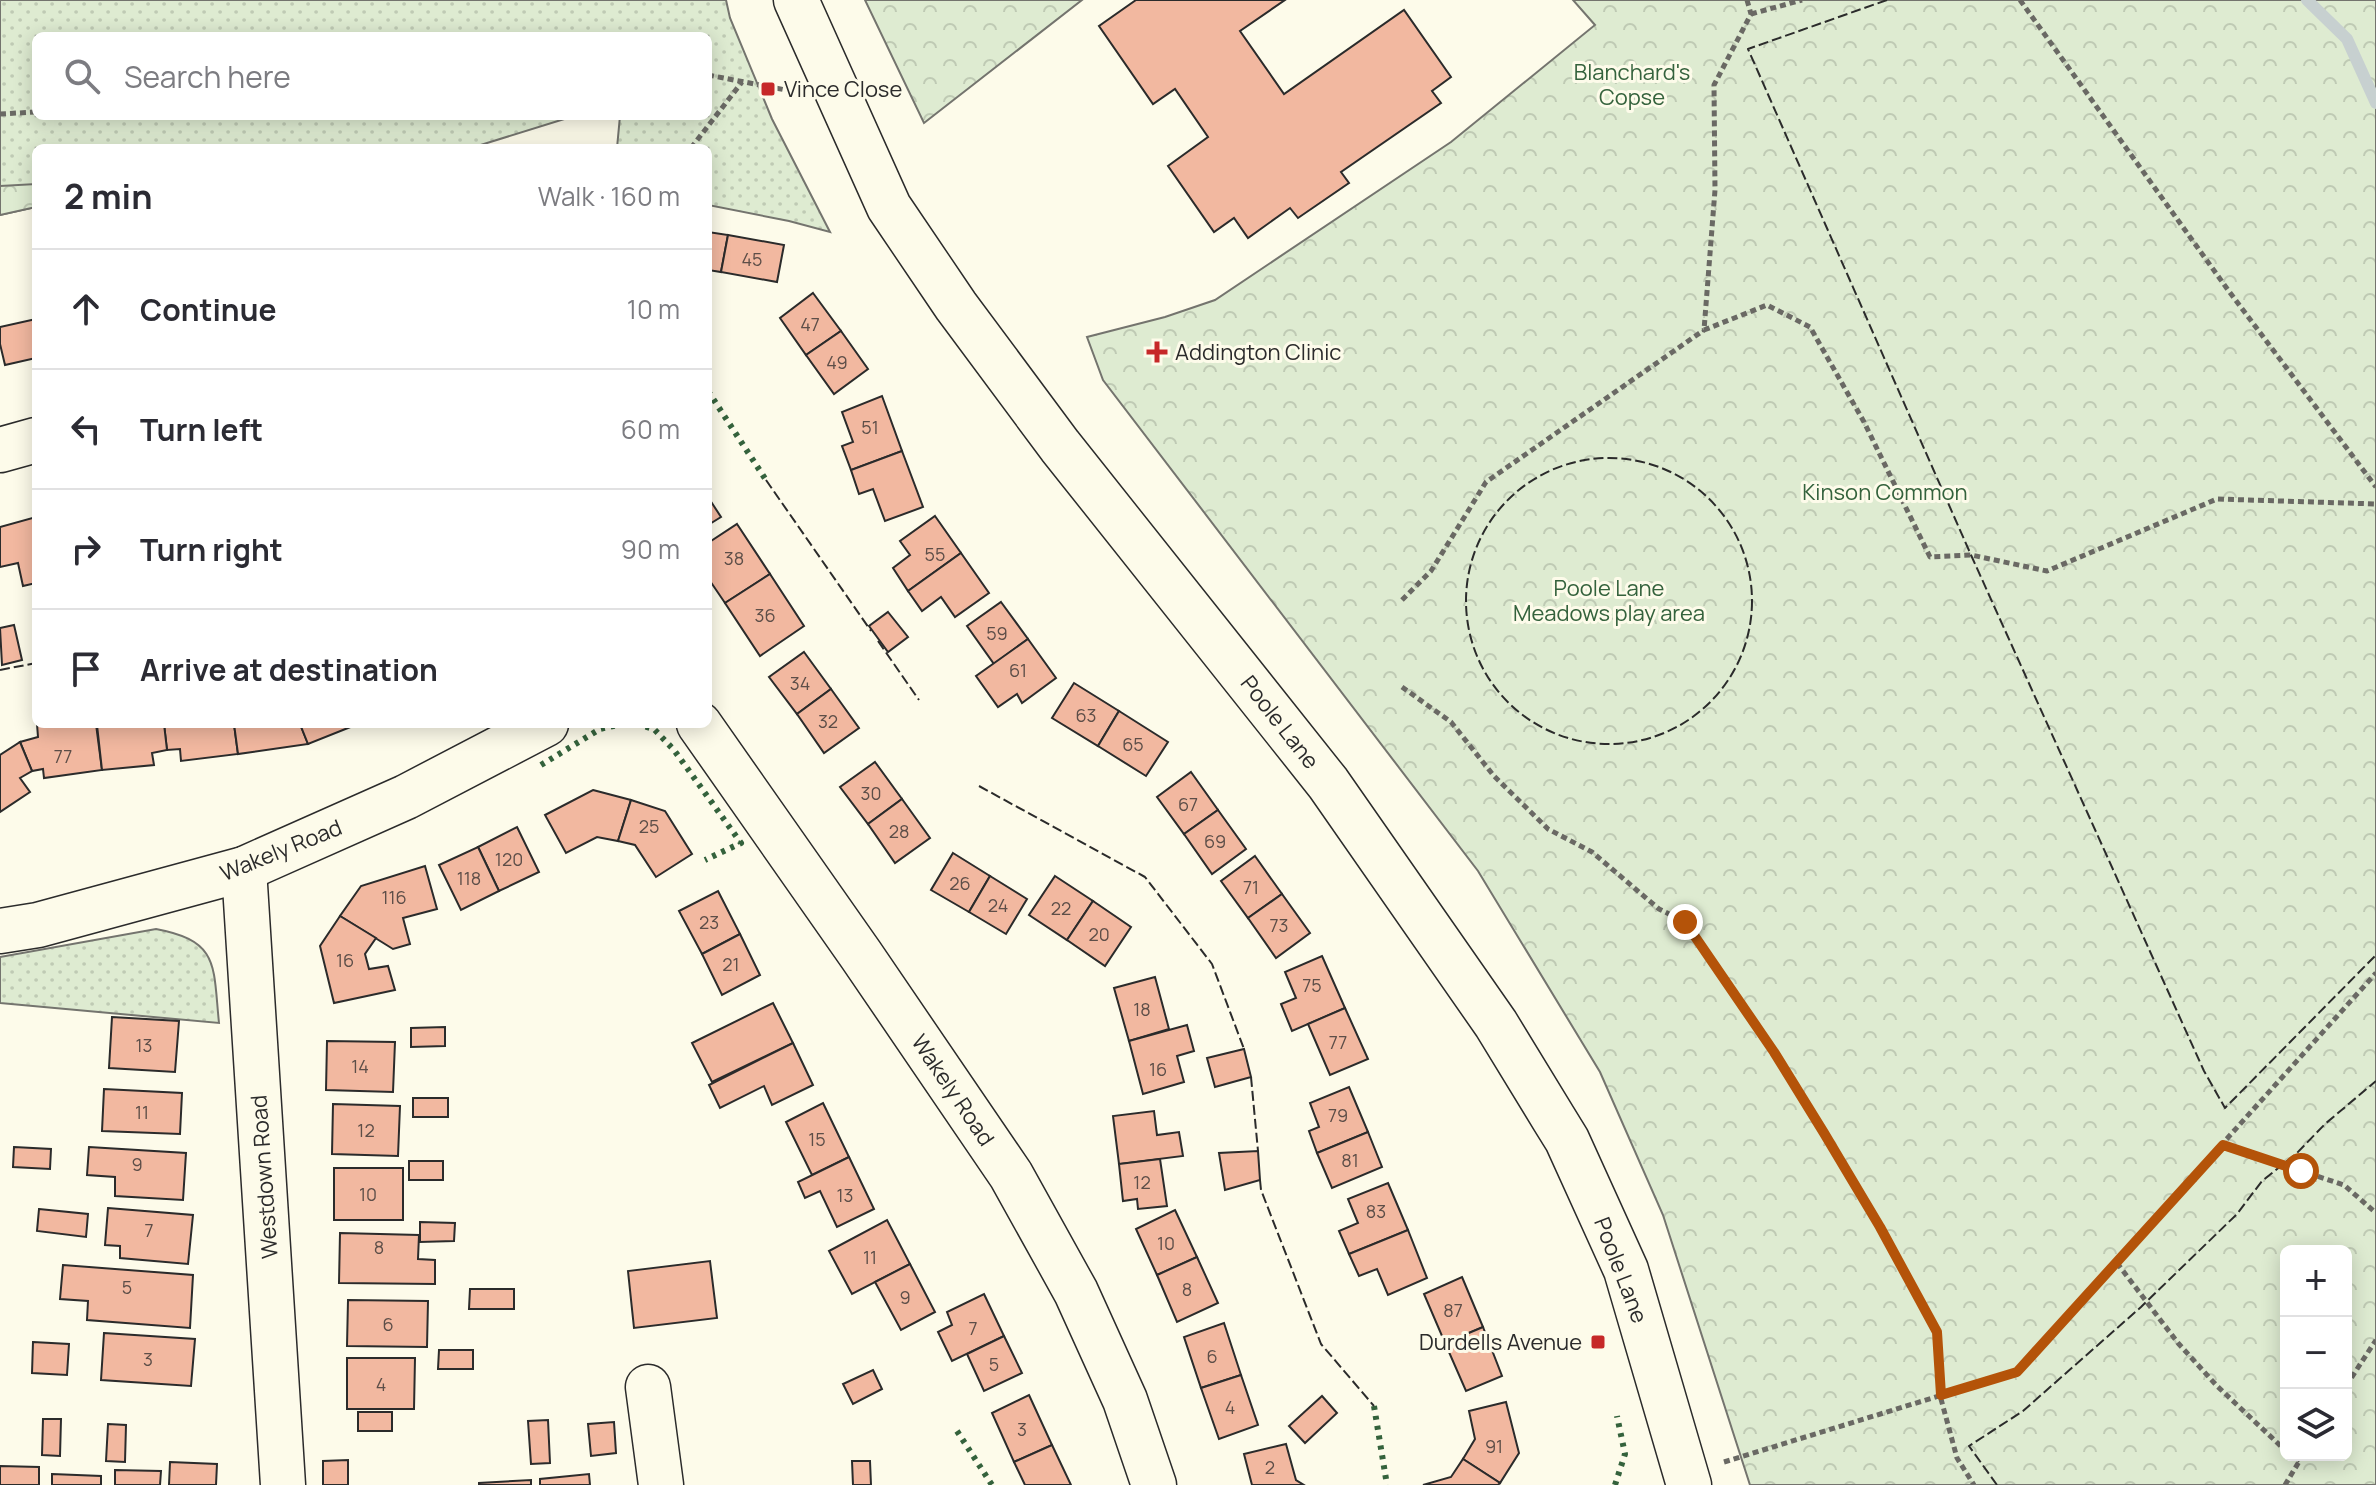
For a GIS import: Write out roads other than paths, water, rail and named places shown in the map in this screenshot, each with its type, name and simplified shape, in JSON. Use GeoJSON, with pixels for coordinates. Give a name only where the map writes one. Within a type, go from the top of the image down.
{"type":"FeatureCollection","features":[{"type":"Feature","properties":{"kind":"street","name":"Poole Lane"},"geometry":{"type":"LineString","coordinates":[[796,0],[889,207],[956,306],[1060,446],[1328,783],[1496,1024],[1567,1140],[1626,1270],[1688,1480]]}},
{"type":"Feature","properties":{"kind":"street"},"geometry":{"type":"LineString","coordinates":[[0,450],[32,441]]}},
{"type":"Feature","properties":{"kind":"street","name":"Wakely Road"},"geometry":{"type":"LineString","coordinates":[[0,931],[38,925],[244,869],[406,797],[538,728]]}},
{"type":"Feature","properties":{"kind":"street","name":"Wakely Road"},"geometry":{"type":"LineString","coordinates":[[702,728],[1011,1175],[1076,1292],[1125,1400],[1154,1485]]}},
{"type":"Feature","properties":{"kind":"street","name":"Westdown Road"},"geometry":{"type":"LineString","coordinates":[[244,869],[283,1485]]}},
{"type":"Feature","properties":{"kind":"street"},"geometry":{"type":"LineString","coordinates":[[648,1387],[661,1485]]}},
{"type":"Feature","properties":{"kind":"waterway"},"geometry":{"type":"LineString","coordinates":[[2307,0],[2347,39],[2376,103]]}},
{"type":"Feature","properties":{"kind":"place","name":"Vince Close"},"geometry":{"type":"Point","coordinates":[768,89]}},
{"type":"Feature","properties":{"kind":"place","name":"Addington Clinic"},"geometry":{"type":"Point","coordinates":[1157,352]}},
{"type":"Feature","properties":{"kind":"place","name":"Durdells Avenue"},"geometry":{"type":"Point","coordinates":[1598,1342]}},
{"type":"Feature","properties":{"kind":"park label","name":"Blanchard's Copse"},"geometry":{"type":"Point","coordinates":[1632,84]}},
{"type":"Feature","properties":{"kind":"park label","name":"Kinson Common"},"geometry":{"type":"Point","coordinates":[1885,492]}},
{"type":"Feature","properties":{"kind":"park label","name":"Poole Lane Meadows play area"},"geometry":{"type":"Point","coordinates":[1609,600]}}]}
